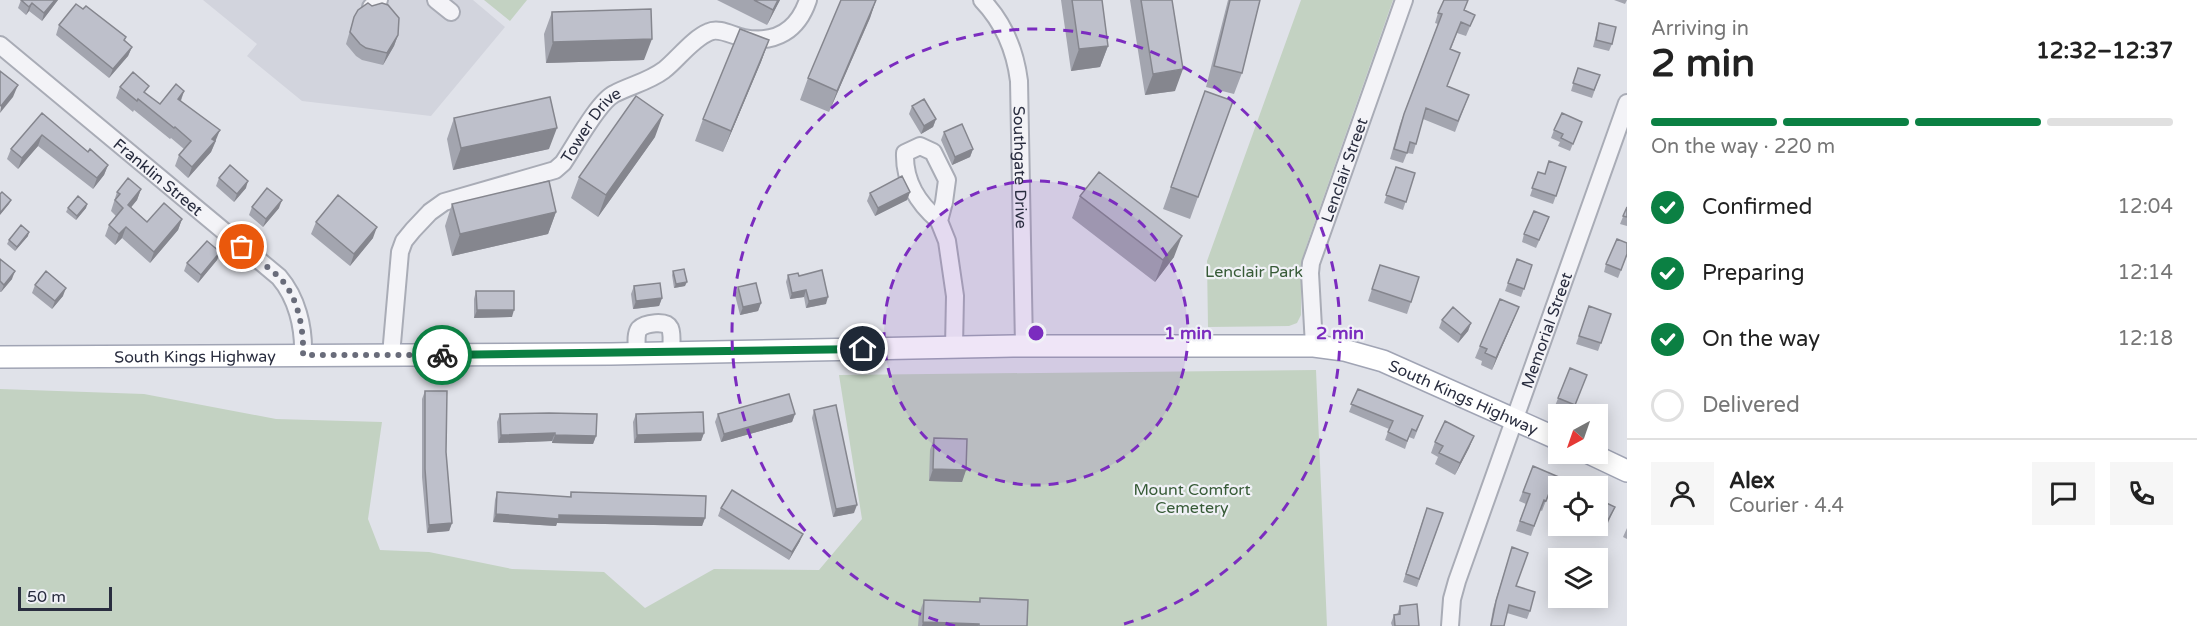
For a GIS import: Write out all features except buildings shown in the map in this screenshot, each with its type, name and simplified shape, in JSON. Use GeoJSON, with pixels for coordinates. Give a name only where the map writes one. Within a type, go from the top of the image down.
{"type":"FeatureCollection","features":[{"type":"Feature","properties":{"kind":"main road","name":"South Kings Highway"},"geometry":{"type":"LineString","coordinates":[[0,357],[671,353],[1024,346],[1314,346],[1344,350],[1383,361],[1548,435]]}},
{"type":"Feature","properties":{"kind":"main road"},"geometry":{"type":"LineString","coordinates":[[1608,462],[1627,471]]}},
{"type":"Feature","properties":{"kind":"street"},"geometry":{"type":"LineString","coordinates":[[436,0],[451,12]]}},
{"type":"Feature","properties":{"kind":"street","name":"Tower Drive"},"geometry":{"type":"LineString","coordinates":[[391,355],[401,247],[413,230],[436,206],[455,198],[555,170],[563,164],[603,103],[614,94],[655,77],[702,36],[712,31],[753,39],[785,33],[795,25],[808,0]]}},
{"type":"Feature","properties":{"kind":"street","name":"Southgate Drive"},"geometry":{"type":"LineString","coordinates":[[982,0],[1002,26],[1010,42],[1020,81],[1024,346]]}},
{"type":"Feature","properties":{"kind":"street","name":"Lenclair Street"},"geometry":{"type":"LineString","coordinates":[[1314,346],[1311,263],[1404,0]]}},
{"type":"Feature","properties":{"kind":"street","name":"Franklin Street"},"geometry":{"type":"LineString","coordinates":[[0,45],[279,277],[297,308],[304,338],[303,355]]}},
{"type":"Feature","properties":{"kind":"street","name":"Memorial Street"},"geometry":{"type":"LineString","coordinates":[[1450,626],[1456,581],[1627,103]]}},
{"type":"Feature","properties":{"kind":"street"},"geometry":{"type":"LineString","coordinates":[[939,221],[947,241],[955,296],[954,347]]}},
{"type":"Feature","properties":{"kind":"street"},"geometry":{"type":"LineString","coordinates":[[637,353],[637,334],[642,327],[664,323],[671,331],[671,353]]}},
{"type":"Feature","properties":{"kind":"shaded area"},"geometry":{"type":"Polygon","coordinates":[[[203,0],[473,0],[505,27],[431,116],[302,101],[247,56],[257,44],[203,0]]]}},
{"type":"Feature","properties":{"kind":"green space"},"geometry":{"type":"Polygon","coordinates":[[[484,0],[527,0],[510,21],[484,0]]]}},
{"type":"Feature","properties":{"kind":"green space","name":"Lenclair Park"},"geometry":{"type":"Polygon","coordinates":[[[1301,0],[1393,0],[1306,247],[1301,269],[1301,315],[1297,323],[1289,326],[1208,327],[1207,261],[1301,0]]]}},
{"type":"Feature","properties":{"kind":"green space","name":"Mount Comfort Cemetery"},"geometry":{"type":"Polygon","coordinates":[[[1316,370],[1327,626],[0,626],[0,389],[144,394],[276,419],[382,422],[368,519],[380,550],[429,552],[512,569],[604,572],[645,608],[714,569],[819,570],[862,519],[839,375],[1316,370]]]}},
{"type":"Feature","properties":{"kind":"way so far"},"geometry":{"type":"LineString","coordinates":[[242,247],[279,277],[294,300],[304,338],[303,355],[442,355]]}},
{"type":"Feature","properties":{"kind":"route"},"geometry":{"type":"LineString","coordinates":[[442,355],[863,349]]}}]}
